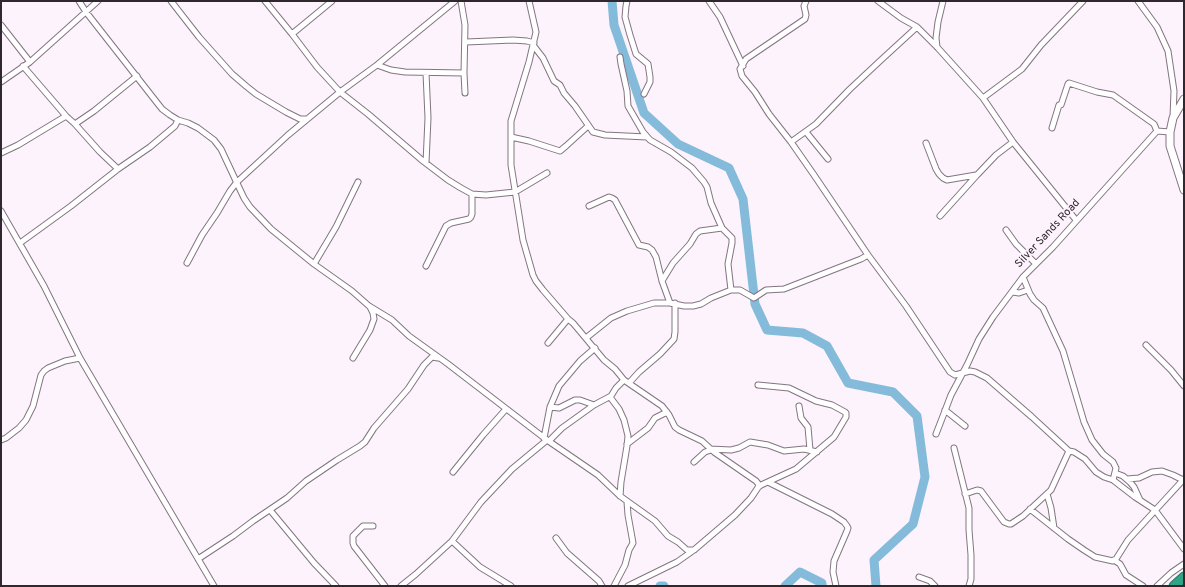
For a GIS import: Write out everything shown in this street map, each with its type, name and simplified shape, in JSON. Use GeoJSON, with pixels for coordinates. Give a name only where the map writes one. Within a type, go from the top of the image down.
{"type":"FeatureCollection","features":[{"type":"Feature","properties":{"kind":"highway"},"geometry":{"type":"LineString","coordinates":[[1174,586],[1184,577]]}},
{"type":"Feature","properties":{"kind":"street"},"geometry":{"type":"LineString","coordinates":[[79,1],[162,109],[178,120],[198,128],[214,140],[244,198],[259,217],[289,245],[352,291],[369,306],[392,320],[409,336],[458,371],[546,439],[598,475],[627,502],[655,521],[668,536],[687,550],[694,550]]}},
{"type":"Feature","properties":{"kind":"street"},"geometry":{"type":"LineString","coordinates":[[1,82],[30,62],[98,1]]}},
{"type":"Feature","properties":{"kind":"street"},"geometry":{"type":"LineString","coordinates":[[171,1],[199,37],[232,74],[256,94],[286,112],[300,118],[307,119]]}},
{"type":"Feature","properties":{"kind":"street"},"geometry":{"type":"LineString","coordinates":[[265,1],[317,67],[340,92],[448,180],[472,194],[486,195],[515,192],[547,173]]}},
{"type":"Feature","properties":{"kind":"street"},"geometry":{"type":"LineString","coordinates":[[292,34],[332,1]]}},
{"type":"Feature","properties":{"kind":"street"},"geometry":{"type":"LineString","coordinates":[[187,263],[202,235],[237,182],[307,119],[340,92],[377,65],[455,1]]}},
{"type":"Feature","properties":{"kind":"street"},"geometry":{"type":"LineString","coordinates":[[461,1],[466,42],[464,73],[465,93]]}},
{"type":"Feature","properties":{"kind":"street"},"geometry":{"type":"LineString","coordinates":[[529,1],[536,32],[534,44],[511,121],[511,166],[523,240],[533,275],[543,290],[604,360],[627,382],[658,403],[667,412],[673,424],[679,430],[702,441],[756,481],[760,486]]}},
{"type":"Feature","properties":{"kind":"street"},"geometry":{"type":"LineString","coordinates":[[627,1],[625,17],[636,54],[648,64],[650,82],[644,94]]}},
{"type":"Feature","properties":{"kind":"street"},"geometry":{"type":"LineString","coordinates":[[709,1],[720,17],[742,67],[742,76],[791,142],[868,255],[906,306],[950,372],[955,375],[970,371],[986,378],[1069,451],[1074,452],[1085,459],[1096,472],[1113,480],[1140,501],[1155,510],[1184,549]]}},
{"type":"Feature","properties":{"kind":"street"},"geometry":{"type":"LineString","coordinates":[[742,67],[746,59],[805,19],[806,15],[804,6],[806,1]]}},
{"type":"Feature","properties":{"kind":"street"},"geometry":{"type":"LineString","coordinates":[[878,1],[900,18],[917,27],[937,47],[983,98],[1013,142],[1076,220]]}},
{"type":"Feature","properties":{"kind":"street"},"geometry":{"type":"LineString","coordinates":[[937,47],[936,38],[938,22],[943,1]]}},
{"type":"Feature","properties":{"kind":"street"},"geometry":{"type":"LineString","coordinates":[[983,98],[1022,69],[1041,45],[1083,1]]}},
{"type":"Feature","properties":{"kind":"street"},"geometry":{"type":"LineString","coordinates":[[1138,1],[1157,27],[1168,50],[1174,91],[1170,146],[1184,190]]}},
{"type":"Feature","properties":{"kind":"street"},"geometry":{"type":"LineString","coordinates":[[1,25],[30,62]]}},
{"type":"Feature","properties":{"kind":"street"},"geometry":{"type":"LineString","coordinates":[[791,142],[816,124],[850,89],[917,27]]}},
{"type":"Feature","properties":{"kind":"street"},"geometry":{"type":"LineString","coordinates":[[466,42],[513,40],[527,41],[534,44],[554,81],[560,85],[564,93],[593,132],[600,135],[647,137]]}},
{"type":"Feature","properties":{"kind":"street"},"geometry":{"type":"LineString","coordinates":[[620,57],[627,91],[628,106],[647,137],[692,168],[704,182],[707,186],[711,203],[722,228],[732,238],[728,264],[732,290]]}},
{"type":"Feature","properties":{"kind":"street"},"geometry":{"type":"LineString","coordinates":[[377,65],[398,71],[464,73]]}},
{"type":"Feature","properties":{"kind":"street"},"geometry":{"type":"LineString","coordinates":[[23,66],[66,116],[100,152],[118,168]]}},
{"type":"Feature","properties":{"kind":"street"},"geometry":{"type":"LineString","coordinates":[[426,73],[428,118],[426,163]]}},
{"type":"Feature","properties":{"kind":"street"},"geometry":{"type":"LineString","coordinates":[[75,124],[94,111],[137,76]]}},
{"type":"Feature","properties":{"kind":"street"},"geometry":{"type":"LineString","coordinates":[[1052,128],[1059,105],[1061,105],[1066,88],[1070,83],[1097,92],[1113,95],[1154,124],[1157,131],[1170,132]]}},
{"type":"Feature","properties":{"kind":"street"},"geometry":{"type":"LineString","coordinates":[[1173,118],[1184,99]]}},
{"type":"Feature","properties":{"kind":"street"},"geometry":{"type":"LineString","coordinates":[[1,153],[18,145],[66,116]]}},
{"type":"Feature","properties":{"kind":"street"},"geometry":{"type":"LineString","coordinates":[[20,243],[71,206],[118,168],[150,147],[175,126],[178,120]]}},
{"type":"Feature","properties":{"kind":"street"},"geometry":{"type":"LineString","coordinates":[[511,137],[560,151],[588,126]]}},
{"type":"Feature","properties":{"kind":"street","name":"Silver Sands Road"},"geometry":{"type":"LineString","coordinates":[[936,434],[951,395],[979,339],[1023,277],[1053,247],[1157,131]]}},
{"type":"Feature","properties":{"kind":"street"},"geometry":{"type":"LineString","coordinates":[[806,132],[828,159]]}},
{"type":"Feature","properties":{"kind":"street"},"geometry":{"type":"LineString","coordinates":[[940,216],[996,155],[1013,142]]}},
{"type":"Feature","properties":{"kind":"street"},"geometry":{"type":"LineString","coordinates":[[926,143],[936,169],[943,178],[947,180],[977,175]]}},
{"type":"Feature","properties":{"kind":"street"},"geometry":{"type":"LineString","coordinates":[[314,264],[336,227],[358,182]]}},
{"type":"Feature","properties":{"kind":"street"},"geometry":{"type":"LineString","coordinates":[[426,266],[446,226],[451,222],[468,219],[471,217],[472,194]]}},
{"type":"Feature","properties":{"kind":"street"},"geometry":{"type":"LineString","coordinates":[[401,586],[452,541],[481,502],[512,469],[546,439],[594,405],[610,397],[616,388],[627,382],[639,372],[660,354],[674,339],[673,303],[662,281],[656,257],[652,250],[648,247],[639,245],[614,199],[608,197],[604,198],[589,206]]}},
{"type":"Feature","properties":{"kind":"street"},"geometry":{"type":"LineString","coordinates":[[1,211],[44,286],[80,358],[214,586]]}},
{"type":"Feature","properties":{"kind":"street"},"geometry":{"type":"LineString","coordinates":[[662,281],[673,263],[690,244],[696,234],[704,230],[722,228]]}},
{"type":"Feature","properties":{"kind":"street"},"geometry":{"type":"LineString","coordinates":[[1006,230],[1016,244],[1036,264]]}},
{"type":"Feature","properties":{"kind":"street"},"geometry":{"type":"LineString","coordinates":[[586,338],[611,318],[627,311],[654,303],[673,303],[684,306],[693,306],[732,290],[740,290],[754,298],[766,290],[784,289],[868,255]]}},
{"type":"Feature","properties":{"kind":"street"},"geometry":{"type":"LineString","coordinates":[[1023,277],[1034,300],[1043,308],[1063,351],[1084,422],[1092,440],[1103,454],[1113,462],[1116,468],[1113,480]]}},
{"type":"Feature","properties":{"kind":"street"},"geometry":{"type":"LineString","coordinates":[[1013,292],[1019,293],[1028,290]]}},
{"type":"Feature","properties":{"kind":"street"},"geometry":{"type":"LineString","coordinates":[[353,358],[370,330],[374,319],[373,313],[369,306]]}},
{"type":"Feature","properties":{"kind":"street"},"geometry":{"type":"LineString","coordinates":[[548,343],[568,319]]}},
{"type":"Feature","properties":{"kind":"street"},"geometry":{"type":"LineString","coordinates":[[1146,345],[1171,370],[1184,386]]}},
{"type":"Feature","properties":{"kind":"street"},"geometry":{"type":"LineString","coordinates":[[546,439],[550,407],[559,386],[580,361],[594,348]]}},
{"type":"Feature","properties":{"kind":"street"},"geometry":{"type":"LineString","coordinates":[[198,559],[287,498],[306,481],[332,462],[365,442],[374,428],[408,389],[424,365],[432,358],[435,357],[440,359]]}},
{"type":"Feature","properties":{"kind":"street"},"geometry":{"type":"LineString","coordinates":[[1,440],[19,428],[26,420],[33,406],[41,375],[44,371],[65,361],[80,358]]}},
{"type":"Feature","properties":{"kind":"street"},"geometry":{"type":"LineString","coordinates":[[628,586],[677,562],[694,550],[735,516],[760,486],[796,469],[817,452],[834,437],[846,417],[845,412],[832,405],[816,401],[789,388],[758,385]]}},
{"type":"Feature","properties":{"kind":"street"},"geometry":{"type":"LineString","coordinates":[[610,397],[619,409],[624,420],[628,436],[620,496]]}},
{"type":"Feature","properties":{"kind":"street"},"geometry":{"type":"LineString","coordinates":[[550,407],[559,408],[575,400],[580,400],[594,405]]}},
{"type":"Feature","properties":{"kind":"street"},"geometry":{"type":"LineString","coordinates":[[798,406],[801,418],[808,427],[810,450]]}},
{"type":"Feature","properties":{"kind":"street"},"geometry":{"type":"LineString","coordinates":[[453,472],[506,409]]}},
{"type":"Feature","properties":{"kind":"street"},"geometry":{"type":"LineString","coordinates":[[945,410],[965,426]]}},
{"type":"Feature","properties":{"kind":"street"},"geometry":{"type":"LineString","coordinates":[[628,444],[648,428],[655,418],[667,412]]}},
{"type":"Feature","properties":{"kind":"street"},"geometry":{"type":"LineString","coordinates":[[694,462],[705,452],[711,449],[731,450],[750,442],[768,445],[787,452],[810,450],[817,452]]}},
{"type":"Feature","properties":{"kind":"street"},"geometry":{"type":"LineString","coordinates":[[954,448],[969,508],[971,555],[969,586]]}},
{"type":"Feature","properties":{"kind":"street"},"geometry":{"type":"LineString","coordinates":[[965,494],[978,490],[981,491],[1006,524],[1014,523],[1051,490],[1069,451]]}},
{"type":"Feature","properties":{"kind":"street"},"geometry":{"type":"LineString","coordinates":[[1114,560],[1128,540],[1184,480],[1173,474],[1162,471],[1152,472],[1127,479]]}},
{"type":"Feature","properties":{"kind":"street"},"geometry":{"type":"LineString","coordinates":[[1115,473],[1127,479],[1134,487],[1140,501]]}},
{"type":"Feature","properties":{"kind":"street"},"geometry":{"type":"LineString","coordinates":[[768,482],[832,514],[844,522],[847,526],[847,531],[834,561],[836,586]]}},
{"type":"Feature","properties":{"kind":"street"},"geometry":{"type":"LineString","coordinates":[[1047,494],[1054,528]]}},
{"type":"Feature","properties":{"kind":"street"},"geometry":{"type":"LineString","coordinates":[[614,586],[625,565],[629,550],[633,543],[627,502]]}},
{"type":"Feature","properties":{"kind":"street"},"geometry":{"type":"LineString","coordinates":[[1030,509],[1068,539],[1095,557],[1111,561],[1114,560],[1120,564],[1126,575],[1144,586]]}},
{"type":"Feature","properties":{"kind":"street"},"geometry":{"type":"LineString","coordinates":[[270,510],[314,563],[336,586]]}},
{"type":"Feature","properties":{"kind":"street"},"geometry":{"type":"LineString","coordinates":[[372,526],[363,526],[353,536],[353,543],[385,586]]}},
{"type":"Feature","properties":{"kind":"street"},"geometry":{"type":"LineString","coordinates":[[556,538],[567,553],[599,581],[602,586]]}},
{"type":"Feature","properties":{"kind":"street"},"geometry":{"type":"LineString","coordinates":[[452,541],[480,567],[511,586]]}},
{"type":"Feature","properties":{"kind":"street"},"geometry":{"type":"LineString","coordinates":[[1157,586],[1170,573],[1184,564]]}},
{"type":"Feature","properties":{"kind":"street"},"geometry":{"type":"LineString","coordinates":[[919,577],[930,581],[935,586]]}},
{"type":"Feature","properties":{"kind":"waterway"},"geometry":{"type":"LineString","coordinates":[[612,1],[614,25],[644,113],[678,144],[729,168],[743,199],[755,304],[767,330],[803,333],[827,346],[848,383],[893,392],[917,416],[925,477],[913,524],[874,560],[876,586]]}},
{"type":"Feature","properties":{"kind":"waterway"},"geometry":{"type":"LineString","coordinates":[[785,586],[800,572],[822,583],[822,586]]}}]}
